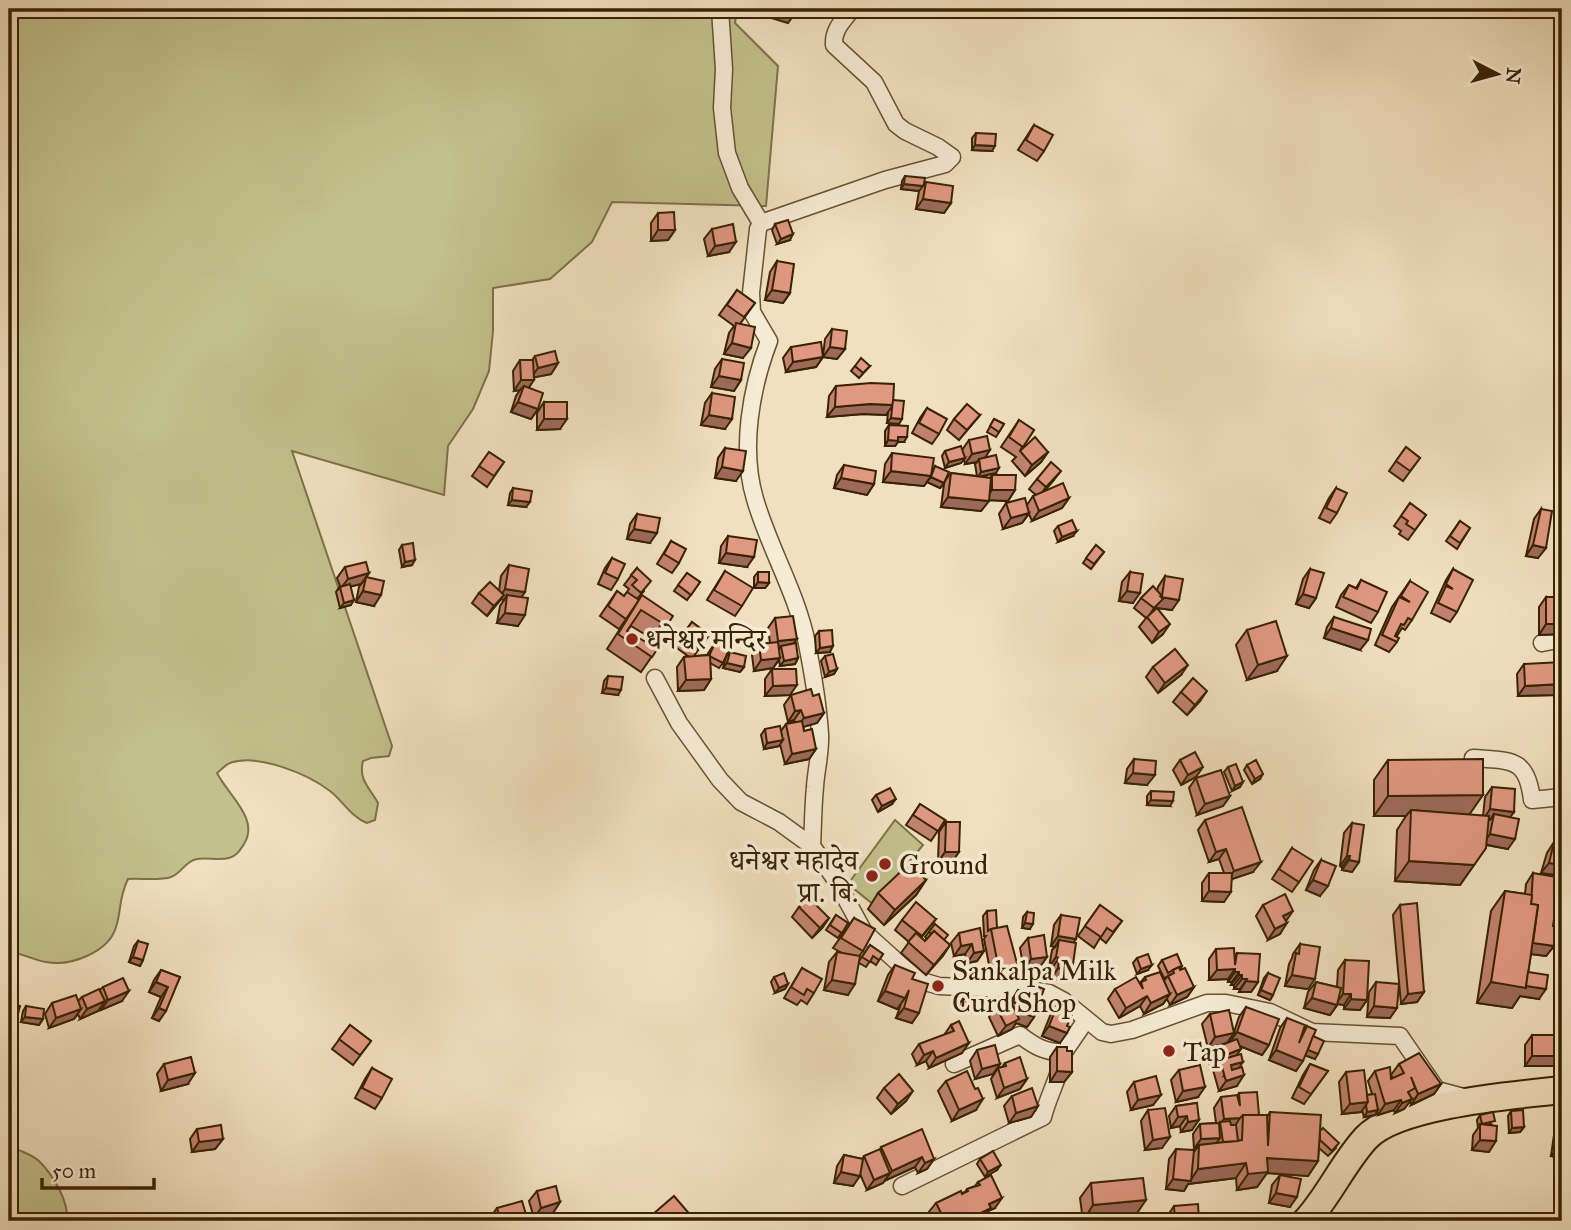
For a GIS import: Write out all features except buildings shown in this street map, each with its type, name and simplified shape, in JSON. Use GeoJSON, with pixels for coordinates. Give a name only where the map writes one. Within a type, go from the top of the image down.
{"type":"FeatureCollection","features":[{"type":"Feature","properties":{"kind":"main road"},"geometry":{"type":"LineString","coordinates":[[1306,1221],[1319,1207],[1365,1139],[1378,1127],[1422,1112],[1472,1100],[1562,1090]]}},
{"type":"Feature","properties":{"kind":"street"},"geometry":{"type":"LineString","coordinates":[[720,9],[724,69],[722,108],[727,153],[740,188],[761,223]]}},
{"type":"Feature","properties":{"kind":"street"},"geometry":{"type":"LineString","coordinates":[[812,846],[820,736],[814,682],[795,600],[754,497],[749,471],[750,429],[756,379],[769,341],[752,312],[758,229],[761,223],[885,180],[945,164],[952,157],[896,124],[874,82],[834,45],[833,36],[839,23],[852,9]]}},
{"type":"Feature","properties":{"kind":"street"},"geometry":{"type":"LineString","coordinates":[[1542,643],[1562,639]]}},
{"type":"Feature","properties":{"kind":"street"},"geometry":{"type":"LineString","coordinates":[[656,678],[678,723],[720,780],[741,802],[779,822],[812,846],[835,879],[864,932],[922,981],[939,986],[1049,993],[1064,1001],[1102,1032],[1111,1034],[1132,1030],[1207,1003],[1226,1003],[1270,1012],[1312,1032],[1400,1036],[1437,1090],[1472,1100]]}},
{"type":"Feature","properties":{"kind":"street"},"geometry":{"type":"LineString","coordinates":[[1474,758],[1498,759],[1522,768],[1529,780],[1532,800],[1562,797]]}},
{"type":"Feature","properties":{"kind":"street"},"geometry":{"type":"LineString","coordinates":[[902,1186],[1043,1117],[1047,1100],[1056,1087],[1064,1052],[1086,1020]]}},
{"type":"Feature","properties":{"kind":"street"},"geometry":{"type":"LineString","coordinates":[[954,1064],[1020,1035],[1033,1045],[1051,1052],[1064,1052]]}},
{"type":"Feature","properties":{"kind":"shaded area"},"geometry":{"type":"Polygon","coordinates":[[[9,9],[737,9],[735,23],[778,66],[766,206],[612,202],[592,242],[550,279],[493,288],[489,371],[473,409],[448,446],[444,495],[292,451],[392,746],[389,756],[363,761],[363,779],[378,803],[375,820],[367,823],[361,820],[330,791],[296,772],[254,761],[230,763],[217,773],[241,807],[248,825],[248,835],[238,852],[225,859],[193,860],[166,878],[128,879],[112,936],[87,956],[56,963],[9,952],[9,9]]]}},
{"type":"Feature","properties":{"kind":"shaded area","name":"Ground"},"geometry":{"type":"Polygon","coordinates":[[[895,820],[923,845],[874,905],[848,884],[895,820]]]}},
{"type":"Feature","properties":{"kind":"shaded area"},"geometry":{"type":"Polygon","coordinates":[[[15,1148],[37,1159],[50,1173],[63,1197],[67,1221],[9,1221],[9,1149],[15,1148]]]}},
{"type":"Feature","properties":{"kind":"place","name":"धनेश्वर मन्दिर"},"geometry":{"type":"Point","coordinates":[632,639]}},
{"type":"Feature","properties":{"kind":"place","name":"Ground"},"geometry":{"type":"Point","coordinates":[885,864]}},
{"type":"Feature","properties":{"kind":"place","name":"धनेश्वर महादेव प्रा. बि."},"geometry":{"type":"Point","coordinates":[872,876]}},
{"type":"Feature","properties":{"kind":"place","name":"Sankalpa Milk Curd Shop"},"geometry":{"type":"Point","coordinates":[938,986]}},
{"type":"Feature","properties":{"kind":"place","name":"Tap"},"geometry":{"type":"Point","coordinates":[1169,1051]}}]}
